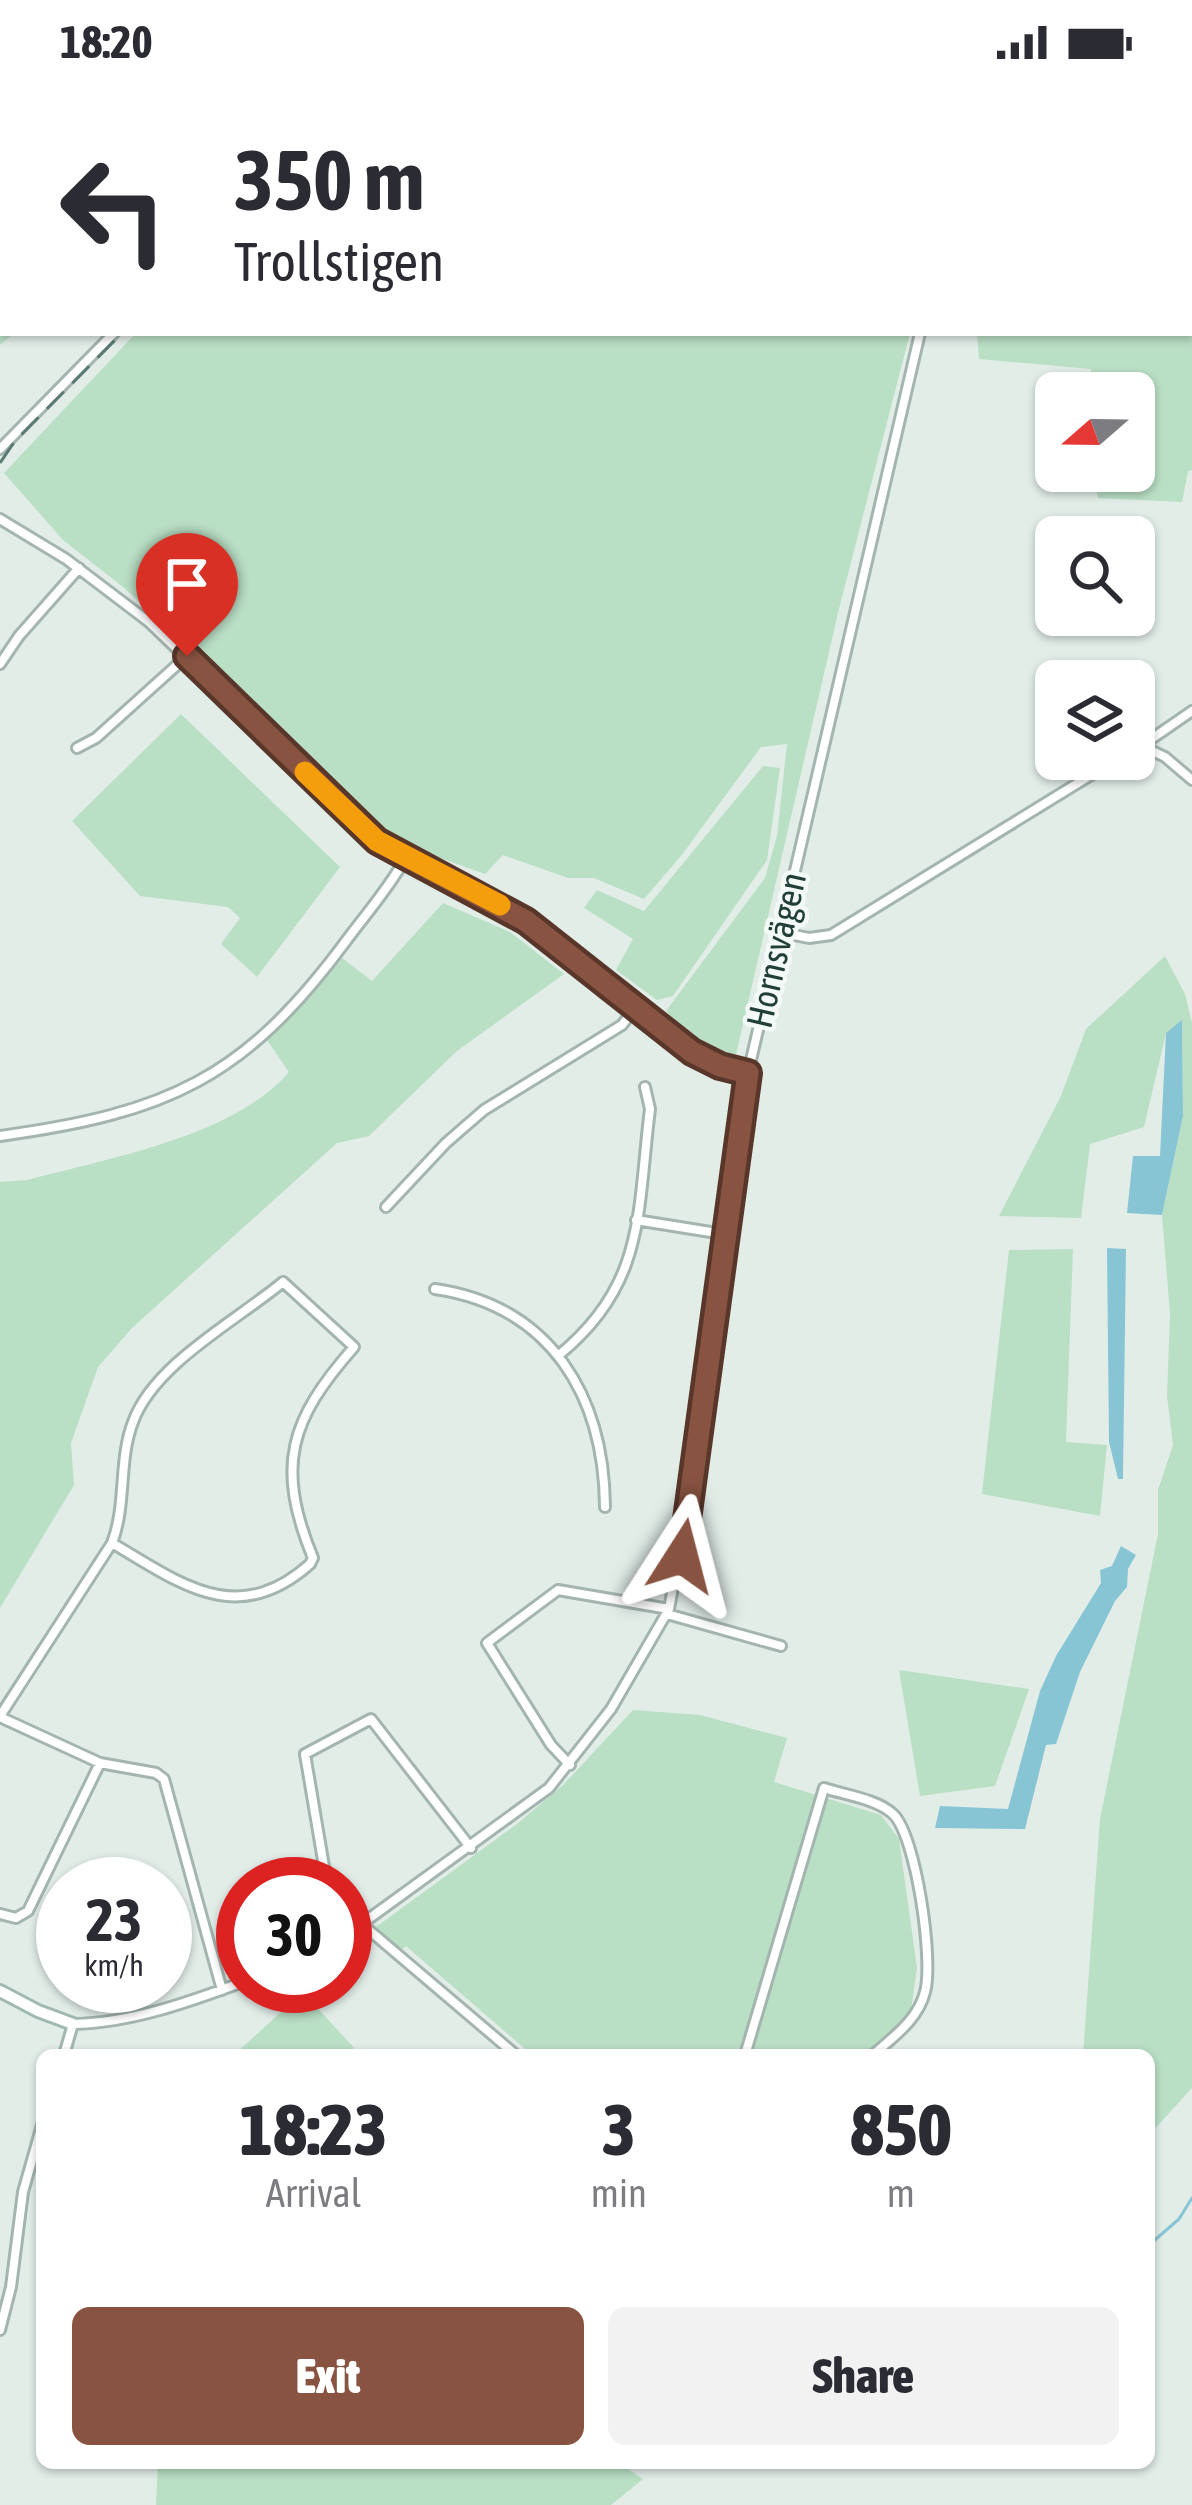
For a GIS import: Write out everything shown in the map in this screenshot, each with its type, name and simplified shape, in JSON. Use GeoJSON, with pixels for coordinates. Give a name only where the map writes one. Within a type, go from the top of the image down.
{"type":"FeatureCollection","features":[{"type":"Feature","properties":{"kind":"street"},"geometry":{"type":"LineString","coordinates":[[0,449],[111,336]]}},
{"type":"Feature","properties":{"kind":"street","name":"Hornsvägen"},"geometry":{"type":"LineString","coordinates":[[372,1919],[526,1808],[570,1765],[611,1709],[668,1612],[691,1500],[748,1073],[919,336]]}},
{"type":"Feature","properties":{"kind":"street"},"geometry":{"type":"LineString","coordinates":[[0,519],[79,568],[187,656],[377,841],[526,921],[705,1059],[748,1073]]}},
{"type":"Feature","properties":{"kind":"street"},"geometry":{"type":"LineString","coordinates":[[0,664],[19,635],[79,568]]}},
{"type":"Feature","properties":{"kind":"street"},"geometry":{"type":"LineString","coordinates":[[76,748],[96,738],[187,656]]}},
{"type":"Feature","properties":{"kind":"street"},"geometry":{"type":"LineString","coordinates":[[1155,737],[1192,711]]}},
{"type":"Feature","properties":{"kind":"street"},"geometry":{"type":"LineString","coordinates":[[1155,754],[1166,757],[1192,780]]}},
{"type":"Feature","properties":{"kind":"street"},"geometry":{"type":"LineString","coordinates":[[779,932],[808,938],[831,935],[1084,780]]}},
{"type":"Feature","properties":{"kind":"street"},"geometry":{"type":"LineString","coordinates":[[0,1136],[122,1114],[175,1094],[221,1068],[268,1032],[308,992],[405,858]]}},
{"type":"Feature","properties":{"kind":"street"},"geometry":{"type":"LineString","coordinates":[[386,1208],[465,1126],[622,1025],[635,1008]]}},
{"type":"Feature","properties":{"kind":"street"},"geometry":{"type":"LineString","coordinates":[[559,1355],[610,1304],[627,1268],[650,1109],[645,1088]]}},
{"type":"Feature","properties":{"kind":"street"},"geometry":{"type":"LineString","coordinates":[[636,1220],[724,1234]]}},
{"type":"Feature","properties":{"kind":"street"},"geometry":{"type":"LineString","coordinates":[[112,1543],[179,1583],[217,1597],[269,1591],[314,1558],[296,1511],[293,1487],[298,1427],[316,1392],[354,1347],[283,1282],[176,1364],[151,1389],[133,1422],[112,1543],[0,1717],[100,1763],[156,1773],[168,1786],[216,1964]]}},
{"type":"Feature","properties":{"kind":"street"},"geometry":{"type":"LineString","coordinates":[[435,1289],[486,1300],[525,1324],[559,1355],[595,1424],[605,1468],[605,1507]]}},
{"type":"Feature","properties":{"kind":"street"},"geometry":{"type":"LineString","coordinates":[[570,1765],[550,1744],[487,1643],[558,1590],[668,1612],[781,1646]]}},
{"type":"Feature","properties":{"kind":"street"},"geometry":{"type":"LineString","coordinates":[[322,1857],[304,1754],[371,1718],[471,1848]]}},
{"type":"Feature","properties":{"kind":"street"},"geometry":{"type":"LineString","coordinates":[[0,1914],[16,1918],[28,1911],[100,1763]]}},
{"type":"Feature","properties":{"kind":"street"},"geometry":{"type":"LineString","coordinates":[[748,2049],[824,1788],[891,1811],[906,1833],[911,1855],[928,1962],[925,1993],[914,2016],[879,2049]]}},
{"type":"Feature","properties":{"kind":"street"},"geometry":{"type":"LineString","coordinates":[[372,1933],[509,2049]]}},
{"type":"Feature","properties":{"kind":"street"},"geometry":{"type":"LineString","coordinates":[[0,1991],[73,2024],[102,2024],[216,1992]]}},
{"type":"Feature","properties":{"kind":"street"},"geometry":{"type":"LineString","coordinates":[[66,2049],[73,2024]]}},
{"type":"Feature","properties":{"kind":"street"},"geometry":{"type":"LineString","coordinates":[[0,2329],[23,2192],[36,2146]]}},
{"type":"Feature","properties":{"kind":"green space"},"geometry":{"type":"Polygon","coordinates":[[[133,336],[909,336],[839,609],[735,1059],[707,1054],[666,1011],[765,878],[777,836],[787,744],[761,747],[644,899],[594,878],[568,878],[503,855],[485,874],[401,844],[368,819],[221,674],[63,540],[4,473],[133,336]]]}},
{"type":"Feature","properties":{"kind":"green space"},"geometry":{"type":"Polygon","coordinates":[[[977,336],[1192,336],[1192,470],[1182,502],[1098,498],[1097,492],[1155,492],[1155,372],[979,359],[977,336]]]}},
{"type":"Feature","properties":{"kind":"green space"},"geometry":{"type":"Polygon","coordinates":[[[181,714],[340,867],[257,977],[221,944],[240,918],[228,907],[140,896],[72,821],[181,714]]]}},
{"type":"Feature","properties":{"kind":"green space"},"geometry":{"type":"Polygon","coordinates":[[[763,766],[780,768],[767,860],[673,996],[657,1000],[616,970],[633,939],[584,908],[597,890],[644,911],[763,766]]]}},
{"type":"Feature","properties":{"kind":"green space"},"geometry":{"type":"Polygon","coordinates":[[[443,903],[510,932],[564,974],[457,1051],[369,1136],[337,1143],[132,1328],[98,1367],[71,1443],[74,1485],[0,1608],[0,1182],[27,1180],[130,1153],[236,1113],[289,1072],[267,1040],[342,958],[372,981],[443,903]]]}},
{"type":"Feature","properties":{"kind":"green space"},"geometry":{"type":"Polygon","coordinates":[[[1165,956],[1185,994],[1192,1023],[1192,2088],[1155,2128],[1155,2049],[1083,2049],[1100,1819],[1158,1534],[1158,1490],[1173,1445],[1167,1396],[1170,1314],[1162,1215],[1183,1116],[1182,1021],[1166,1033],[1144,1127],[1090,1144],[1081,1218],[999,1216],[1061,1096],[1086,1029],[1165,956]]]}},
{"type":"Feature","properties":{"kind":"green space"},"geometry":{"type":"Polygon","coordinates":[[[1073,1249],[1066,1442],[1107,1445],[1100,1516],[982,1494],[1009,1250],[1073,1249]]]}},
{"type":"Feature","properties":{"kind":"green space"},"geometry":{"type":"Polygon","coordinates":[[[899,1670],[1029,1689],[995,1786],[920,1796],[899,1670]]]}},
{"type":"Feature","properties":{"kind":"green space"},"geometry":{"type":"Polygon","coordinates":[[[633,1710],[700,1715],[787,1738],[774,1782],[881,1815],[899,1839],[917,1968],[911,2010],[873,2049],[525,2049],[406,1946],[401,1950],[376,1927],[564,1784],[633,1710]]]}},
{"type":"Feature","properties":{"kind":"green space"},"geometry":{"type":"Polygon","coordinates":[[[280,2013],[322,2013],[353,2049],[241,2049],[280,2013]]]}},
{"type":"Feature","properties":{"kind":"green space"},"geometry":{"type":"Polygon","coordinates":[[[158,2469],[628,2469],[643,2479],[611,2505],[156,2505],[158,2469]]]}},
{"type":"Feature","properties":{"kind":"water"},"geometry":{"type":"Polygon","coordinates":[[[1182,1020],[1183,1116],[1162,1215],[1127,1213],[1133,1156],[1160,1156],[1166,1033],[1182,1020]]]}},
{"type":"Feature","properties":{"kind":"water"},"geometry":{"type":"Polygon","coordinates":[[[1107,1248],[1126,1249],[1123,1479],[1118,1479],[1109,1442],[1107,1248]]]}},
{"type":"Feature","properties":{"kind":"water"},"geometry":{"type":"Polygon","coordinates":[[[1121,1546],[1136,1555],[1128,1569],[1127,1587],[1115,1601],[1080,1672],[1056,1744],[1046,1745],[1025,1829],[935,1828],[940,1806],[1008,1809],[1040,1691],[1101,1583],[1100,1570],[1112,1566],[1121,1546]]]}},
{"type":"Feature","properties":{"kind":"waterway"},"geometry":{"type":"LineString","coordinates":[[1155,2240],[1179,2219],[1192,2198]]}},
{"type":"Feature","properties":{"kind":"railway"},"geometry":{"type":"LineString","coordinates":[[0,463],[15,441],[119,336]]}},
{"type":"Feature","properties":{"kind":"slow traffic"},"geometry":{"type":"LineString","coordinates":[[305,772],[377,841],[500,905]]}},
{"type":"Feature","properties":{"kind":"route"},"geometry":{"type":"LineString","coordinates":[[187,656],[377,841],[526,921],[692,1052],[748,1073],[682,1556]]}}]}
